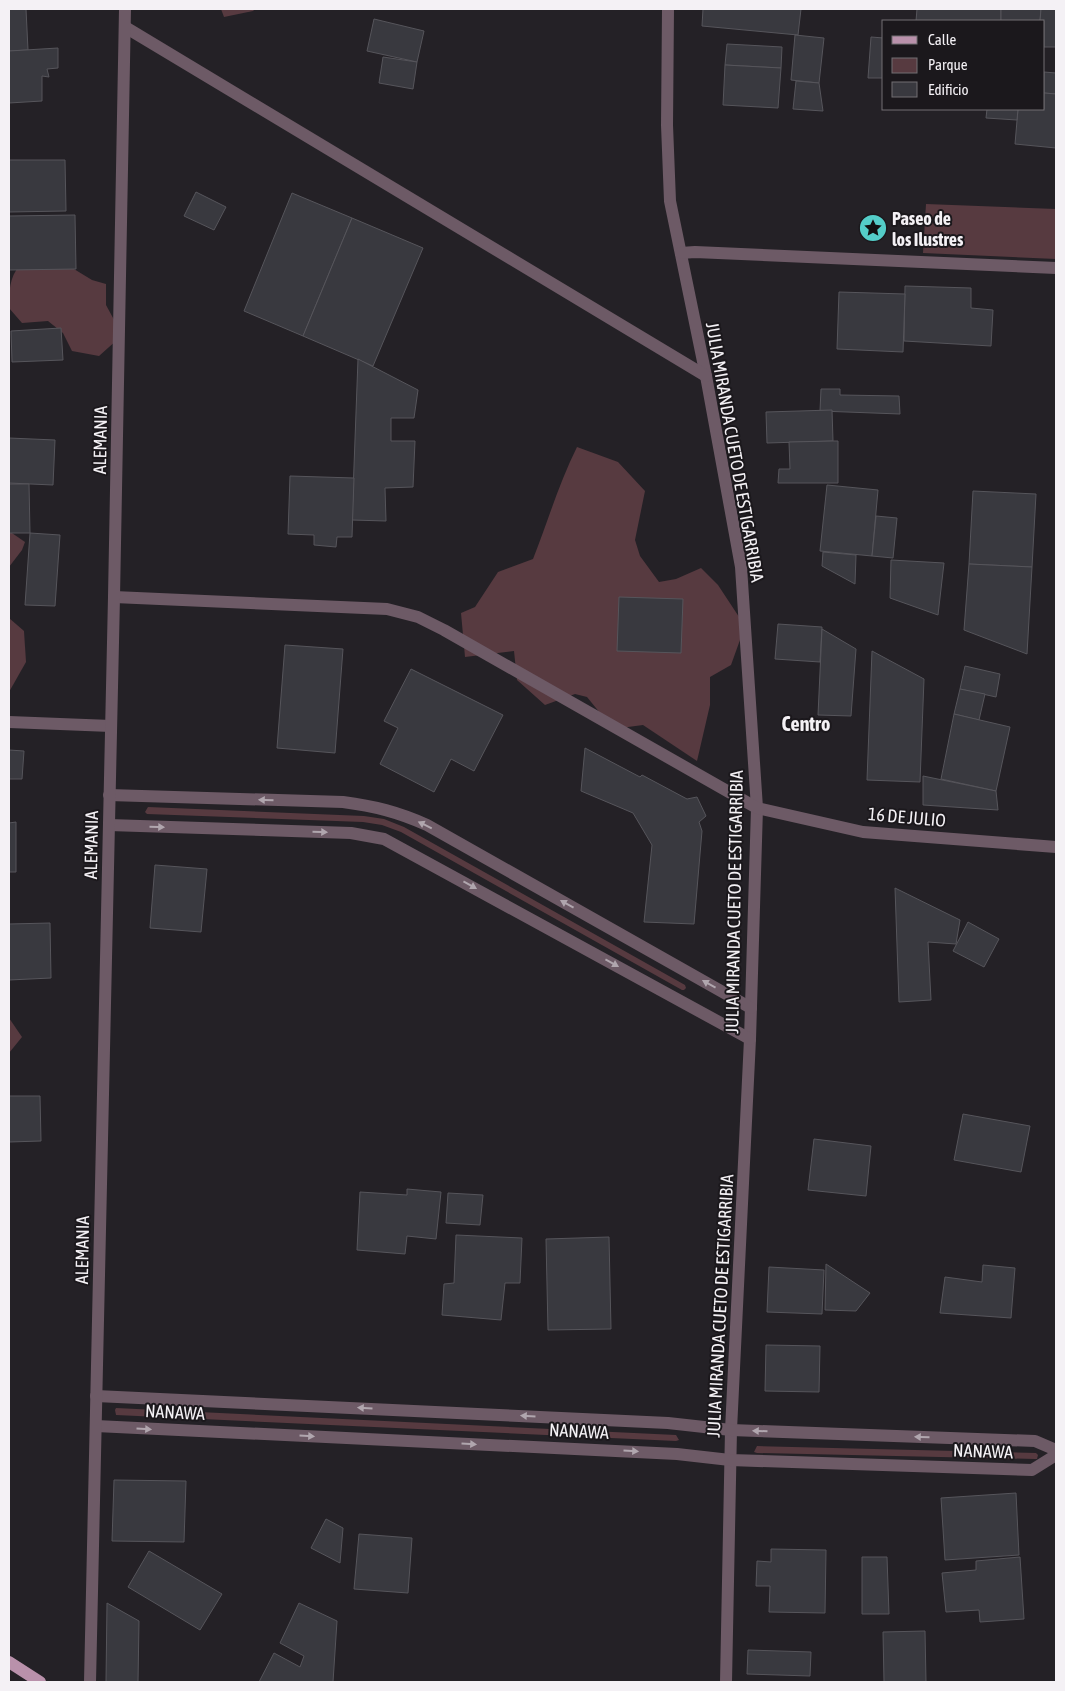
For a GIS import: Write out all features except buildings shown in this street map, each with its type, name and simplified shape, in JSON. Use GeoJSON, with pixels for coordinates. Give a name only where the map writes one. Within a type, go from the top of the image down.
{"type":"FeatureCollection","features":[{"type":"Feature","properties":{"kind":"main road"},"geometry":{"type":"LineString","coordinates":[[9,1662],[40,1682]]}},
{"type":"Feature","properties":{"kind":"street","name":"ALEMANIA"},"geometry":{"type":"LineString","coordinates":[[90,1682],[125,9]]}},
{"type":"Feature","properties":{"kind":"street","name":"JULIA MIRANDA CUETO DE ESTIGARRIBIA"},"geometry":{"type":"LineString","coordinates":[[668,9],[667,125],[670,201],[706,376],[741,567],[757,808],[750,1039],[731,1430],[726,1682]]}},
{"type":"Feature","properties":{"kind":"street"},"geometry":{"type":"LineString","coordinates":[[125,27],[706,376]]}},
{"type":"Feature","properties":{"kind":"street"},"geometry":{"type":"LineString","coordinates":[[680,254],[695,252],[1056,268]]}},
{"type":"Feature","properties":{"kind":"street","name":"16 DE JULIO"},"geometry":{"type":"LineString","coordinates":[[114,597],[387,609],[418,617],[757,808],[863,832],[1056,847]]}},
{"type":"Feature","properties":{"kind":"street"},"geometry":{"type":"LineString","coordinates":[[9,722],[111,726]]}},
{"type":"Feature","properties":{"kind":"street"},"geometry":{"type":"LineString","coordinates":[[109,795],[343,802],[402,814],[427,825],[751,1008]]}},
{"type":"Feature","properties":{"kind":"street"},"geometry":{"type":"LineString","coordinates":[[108,825],[351,833],[384,839],[750,1039]]}},
{"type":"Feature","properties":{"kind":"street","name":"NANAWA"},"geometry":{"type":"LineString","coordinates":[[96,1396],[668,1423],[731,1430],[1035,1441],[1056,1450]]}},
{"type":"Feature","properties":{"kind":"street","name":"NANAWA"},"geometry":{"type":"LineString","coordinates":[[96,1426],[677,1454],[730,1460],[1032,1470],[1056,1455]]}},
{"type":"Feature","properties":{"kind":"green space"},"geometry":{"type":"Polygon","coordinates":[[[221,9],[255,9],[224,17],[221,9]]]}},
{"type":"Feature","properties":{"kind":"green space"},"geometry":{"type":"Polygon","coordinates":[[[926,204],[1056,209],[1056,259],[923,253],[926,204]]]}},
{"type":"Feature","properties":{"kind":"green space"},"geometry":{"type":"Polygon","coordinates":[[[20,265],[69,266],[92,280],[106,284],[106,305],[119,329],[118,339],[99,356],[72,351],[63,333],[48,321],[22,323],[9,308],[12,280],[20,265]]]}},
{"type":"Feature","properties":{"kind":"green space"},"geometry":{"type":"Polygon","coordinates":[[[577,447],[618,462],[645,491],[635,540],[640,556],[659,582],[676,579],[701,568],[718,585],[745,626],[731,665],[710,677],[710,705],[697,761],[643,725],[613,729],[587,697],[575,694],[545,705],[517,680],[514,651],[465,657],[461,613],[475,607],[498,572],[533,559],[559,488],[577,447]]]}},
{"type":"Feature","properties":{"kind":"green space"},"geometry":{"type":"Polygon","coordinates":[[[9,531],[25,542],[22,550],[9,567],[9,531]]]}},
{"type":"Feature","properties":{"kind":"green space"},"geometry":{"type":"Polygon","coordinates":[[[9,618],[24,631],[26,662],[9,692],[9,618]]]}},
{"type":"Feature","properties":{"kind":"green space"},"geometry":{"type":"Polygon","coordinates":[[[148,807],[364,816],[384,819],[404,827],[685,985],[686,988],[682,990],[401,832],[382,825],[363,822],[147,814],[145,812],[148,807]]]}},
{"type":"Feature","properties":{"kind":"green space"},"geometry":{"type":"Polygon","coordinates":[[[9,1018],[22,1037],[9,1053],[9,1018]]]}},
{"type":"Feature","properties":{"kind":"green space"},"geometry":{"type":"Polygon","coordinates":[[[116,1408],[676,1435],[679,1440],[116,1415],[116,1408]]]}},
{"type":"Feature","properties":{"kind":"green space"},"geometry":{"type":"Polygon","coordinates":[[[757,1446],[1036,1453],[1038,1455],[1037,1459],[1035,1459],[757,1453],[754,1452],[757,1446]]]}},
{"type":"Feature","properties":{"kind":"place","name":"Paseo de los Ilustres"},"geometry":{"type":"Point","coordinates":[873,228]}},
{"type":"Feature","properties":{"kind":"district","name":"Centro"},"geometry":{"type":"Point","coordinates":[806,723]}}]}
